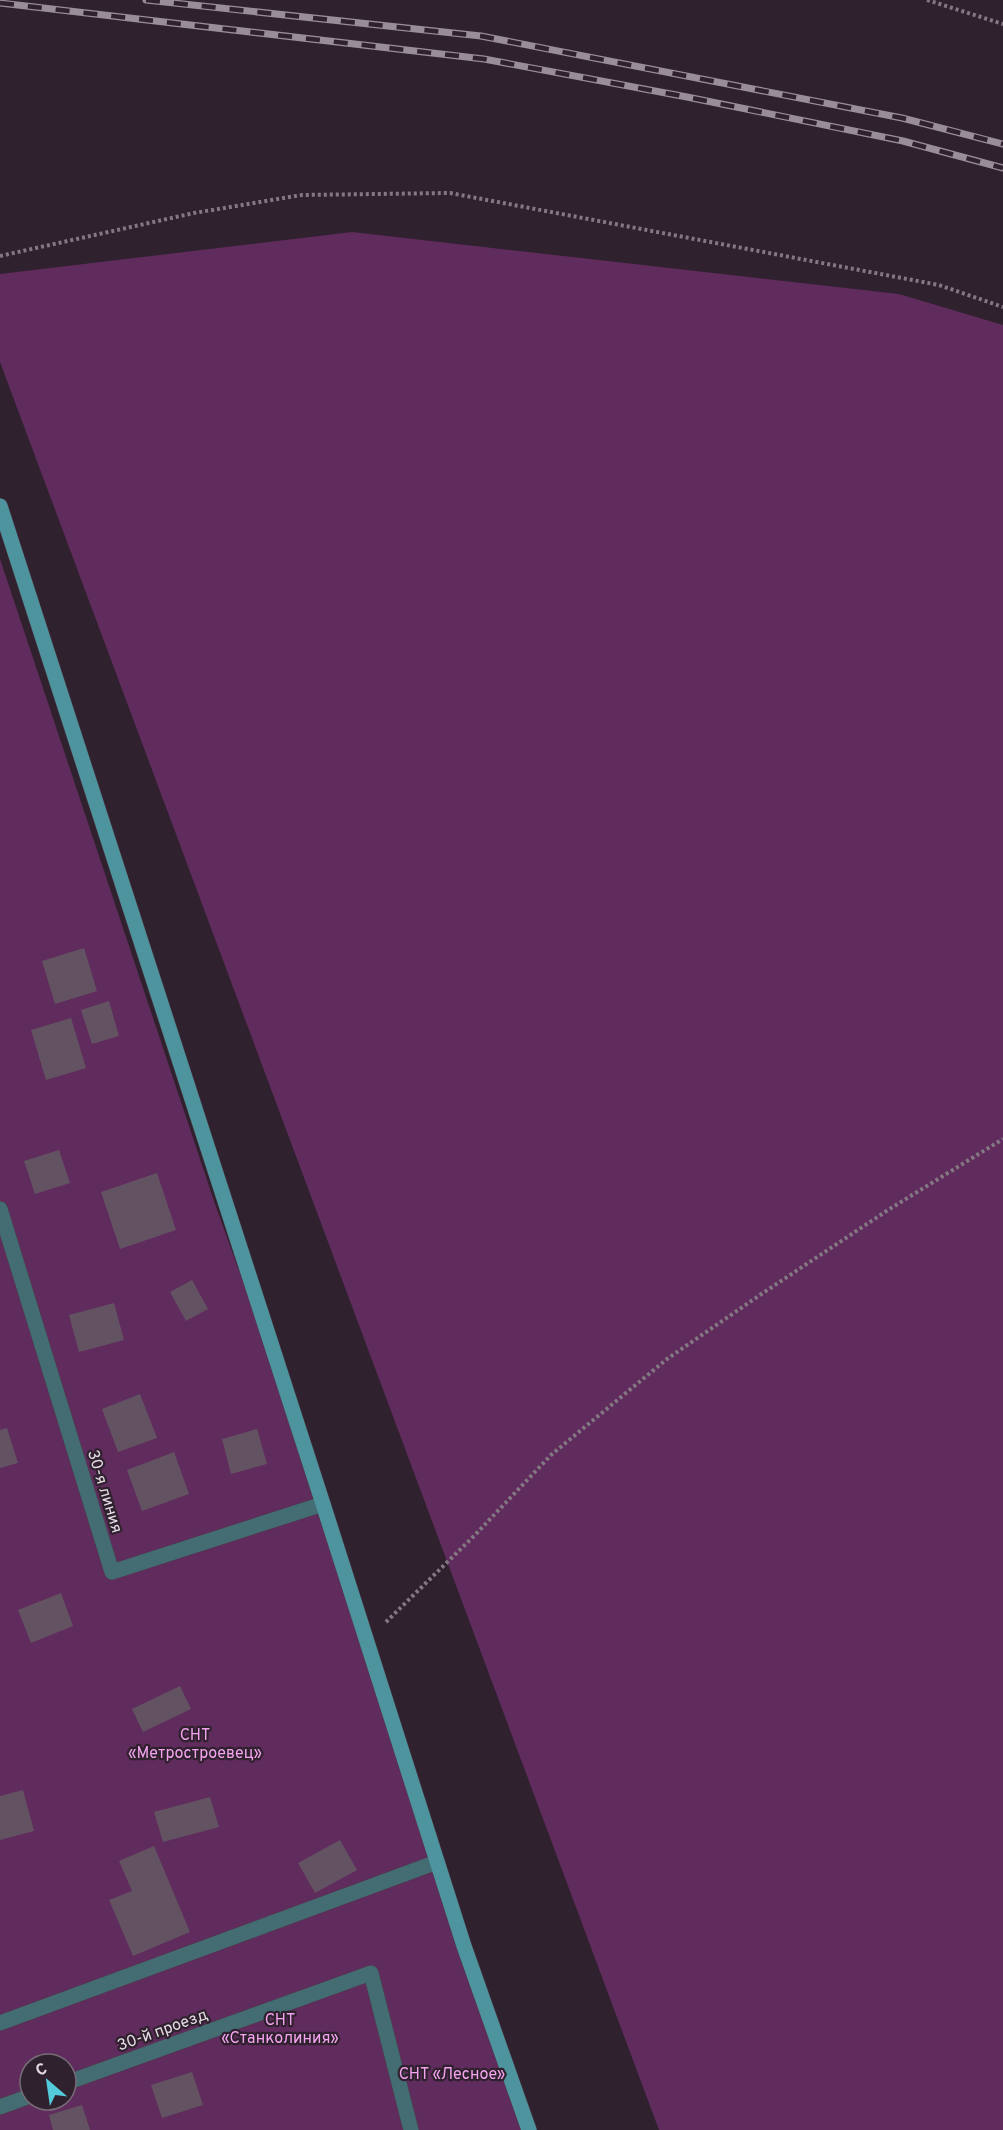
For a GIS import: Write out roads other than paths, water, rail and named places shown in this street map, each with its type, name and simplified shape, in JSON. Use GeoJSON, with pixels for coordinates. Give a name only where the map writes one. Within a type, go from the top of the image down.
{"type":"FeatureCollection","features":[{"type":"Feature","properties":{"kind":"street"},"geometry":{"type":"LineString","coordinates":[[0,506],[324,1504],[464,1947],[529,2130]]}},
{"type":"Feature","properties":{"kind":"street","name":"30-я линия"},"geometry":{"type":"LineString","coordinates":[[0,1209],[112,1572],[324,1504]]}},
{"type":"Feature","properties":{"kind":"street"},"geometry":{"type":"LineString","coordinates":[[0,2023],[437,1862]]}},
{"type":"Feature","properties":{"kind":"street","name":"30-й проезд"},"geometry":{"type":"LineString","coordinates":[[78,2079],[371,1973],[411,2130]]}},
{"type":"Feature","properties":{"kind":"street"},"geometry":{"type":"LineString","coordinates":[[0,2107],[18,2100]]}},
{"type":"Feature","properties":{"kind":"railway"},"geometry":{"type":"LineString","coordinates":[[146,0],[481,36],[902,118],[1003,144]]}},
{"type":"Feature","properties":{"kind":"railway"},"geometry":{"type":"LineString","coordinates":[[0,3],[484,59],[903,141],[1003,168]]}},
{"type":"Feature","properties":{"kind":"park label","name":"СНТ «Метростроевец»"},"geometry":{"type":"Point","coordinates":[195,1743]}},
{"type":"Feature","properties":{"kind":"park label","name":"СНТ «Станколиния»"},"geometry":{"type":"Point","coordinates":[280,2028]}},
{"type":"Feature","properties":{"kind":"park label","name":"СНТ «Лесное»"},"geometry":{"type":"Point","coordinates":[452,2073]}}]}
